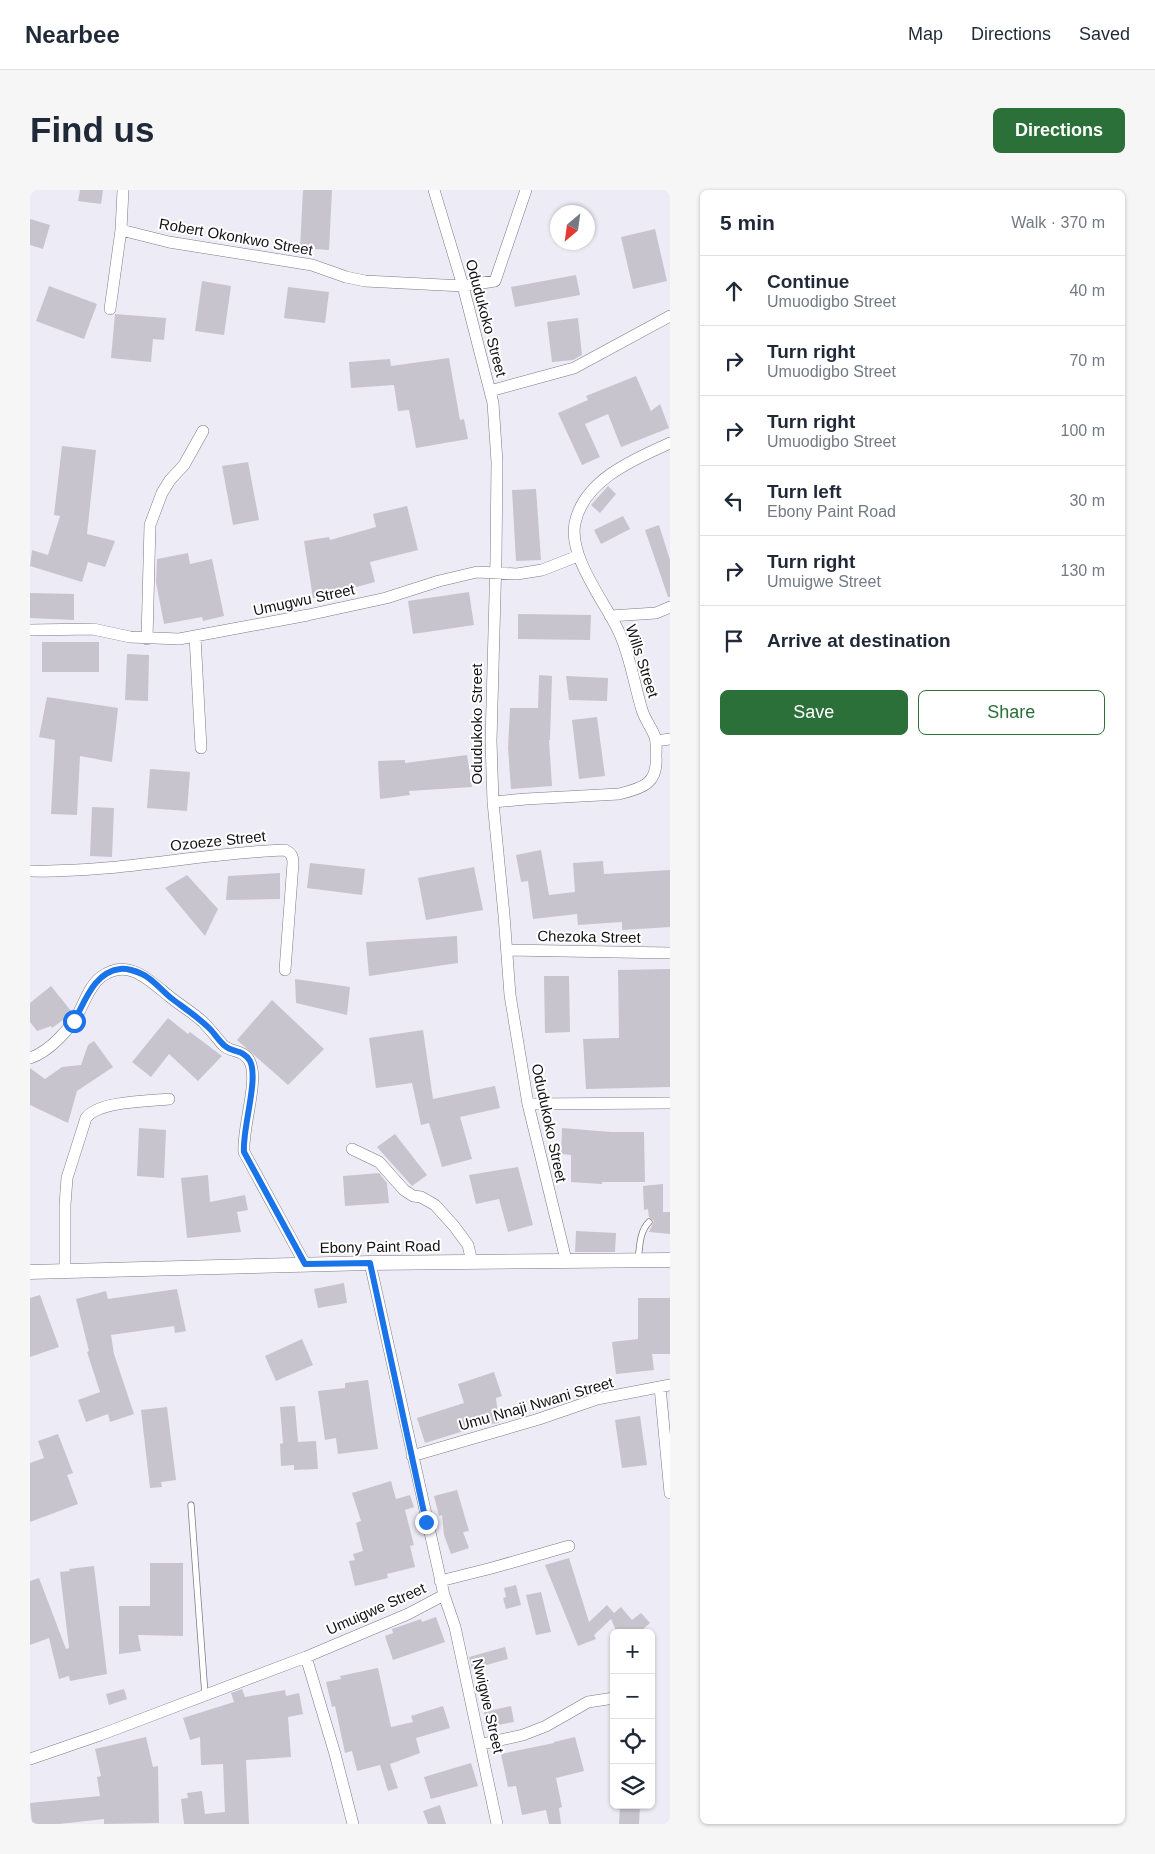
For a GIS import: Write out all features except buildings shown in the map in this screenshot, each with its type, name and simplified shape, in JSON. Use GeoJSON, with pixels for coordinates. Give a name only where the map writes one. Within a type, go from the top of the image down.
{"type":"FeatureCollection","features":[{"type":"Feature","properties":{"kind":"street"},"geometry":{"type":"LineString","coordinates":[[110,309],[121,230],[123,190]]}},
{"type":"Feature","properties":{"kind":"street","name":"Odudukoko Street"},"geometry":{"type":"LineString","coordinates":[[434,190],[463,286],[490,391],[497,462],[491,741],[493,802],[510,995],[528,1104],[566,1260]]}},
{"type":"Feature","properties":{"kind":"street","name":"Robert Okonkwo Street"},"geometry":{"type":"LineString","coordinates":[[121,230],[169,242],[312,265],[346,277],[365,281],[463,286],[495,281],[526,190]]}},
{"type":"Feature","properties":{"kind":"street"},"geometry":{"type":"LineString","coordinates":[[490,391],[574,368],[670,316]]}},
{"type":"Feature","properties":{"kind":"street"},"geometry":{"type":"LineString","coordinates":[[147,639],[150,525],[162,493],[170,480],[184,465],[202,431]]}},
{"type":"Feature","properties":{"kind":"street","name":"Wills Street"},"geometry":{"type":"LineString","coordinates":[[493,802],[526,798],[614,794],[632,791],[651,780],[655,774],[657,766],[656,741],[642,712],[619,630],[578,556],[573,538],[574,524],[580,509],[599,483],[620,468],[670,443]]}},
{"type":"Feature","properties":{"kind":"street","name":"Umugwu Street"},"geometry":{"type":"LineString","coordinates":[[30,630],[93,629],[118,636],[147,639],[179,639],[308,615],[386,598],[439,580],[477,572],[517,574],[542,570],[578,556]]}},
{"type":"Feature","properties":{"kind":"street"},"geometry":{"type":"LineString","coordinates":[[610,616],[656,613],[670,607]]}},
{"type":"Feature","properties":{"kind":"street"},"geometry":{"type":"LineString","coordinates":[[195,636],[200,748]]}},
{"type":"Feature","properties":{"kind":"street"},"geometry":{"type":"LineString","coordinates":[[656,741],[670,739]]}},
{"type":"Feature","properties":{"kind":"street","name":"Ozoeze Street"},"geometry":{"type":"LineString","coordinates":[[30,871],[121,867],[200,856],[285,850],[293,857],[285,970]]}},
{"type":"Feature","properties":{"kind":"street","name":"Chezoka Street"},"geometry":{"type":"LineString","coordinates":[[507,950],[670,953]]}},
{"type":"Feature","properties":{"kind":"street"},"geometry":{"type":"LineString","coordinates":[[30,1058],[49,1046],[68,1030],[91,989],[100,978],[120,968],[142,974],[152,980],[202,1021],[223,1045],[228,1049],[239,1051],[250,1061],[252,1075],[244,1134],[244,1152],[305,1264]]}},
{"type":"Feature","properties":{"kind":"street"},"geometry":{"type":"LineString","coordinates":[[65,1270],[67,1178],[86,1118],[89,1114],[102,1108],[169,1098]]}},
{"type":"Feature","properties":{"kind":"street"},"geometry":{"type":"LineString","coordinates":[[528,1104],[670,1103]]}},
{"type":"Feature","properties":{"kind":"street"},"geometry":{"type":"LineString","coordinates":[[352,1149],[379,1162],[404,1190],[435,1205],[468,1245],[472,1262]]}},
{"type":"Feature","properties":{"kind":"street","name":"Ebony Paint Road"},"geometry":{"type":"LineString","coordinates":[[30,1272],[305,1264],[670,1260]]}},
{"type":"Feature","properties":{"kind":"street","name":"Umuigwe Street"},"geometry":{"type":"LineString","coordinates":[[30,1758],[100,1735],[306,1657],[408,1614],[444,1595],[370,1263]]}},
{"type":"Feature","properties":{"kind":"street"},"geometry":{"type":"LineString","coordinates":[[665,1386],[670,1493]]}},
{"type":"Feature","properties":{"kind":"street","name":"Umu Nnaji Nwani Street"},"geometry":{"type":"LineString","coordinates":[[412,1456],[539,1419],[597,1399],[665,1386]]}},
{"type":"Feature","properties":{"kind":"street"},"geometry":{"type":"LineString","coordinates":[[440,1581],[569,1546]]}},
{"type":"Feature","properties":{"kind":"street","name":"Nwigwe Street"},"geometry":{"type":"LineString","coordinates":[[444,1595],[455,1627],[482,1744],[497,1824]]}},
{"type":"Feature","properties":{"kind":"street"},"geometry":{"type":"LineString","coordinates":[[306,1657],[335,1754],[352,1824]]}},
{"type":"Feature","properties":{"kind":"street"},"geometry":{"type":"LineString","coordinates":[[482,1744],[523,1735],[546,1726],[588,1702],[610,1699]]}},
{"type":"Feature","properties":{"kind":"lane"},"geometry":{"type":"LineString","coordinates":[[638,1260],[641,1235],[644,1227],[649,1222]]}},
{"type":"Feature","properties":{"kind":"lane"},"geometry":{"type":"LineString","coordinates":[[191,1505],[205,1695]]}},
{"type":"Feature","properties":{"kind":"route"},"geometry":{"type":"LineString","coordinates":[[74,1021],[91,989],[100,978],[120,968],[129,970],[142,974],[152,980],[171,998],[211,1029],[223,1045],[228,1049],[239,1051],[250,1061],[252,1083],[244,1134],[244,1152],[248,1163],[267,1193],[305,1264],[370,1263],[426,1522]]}}]}
